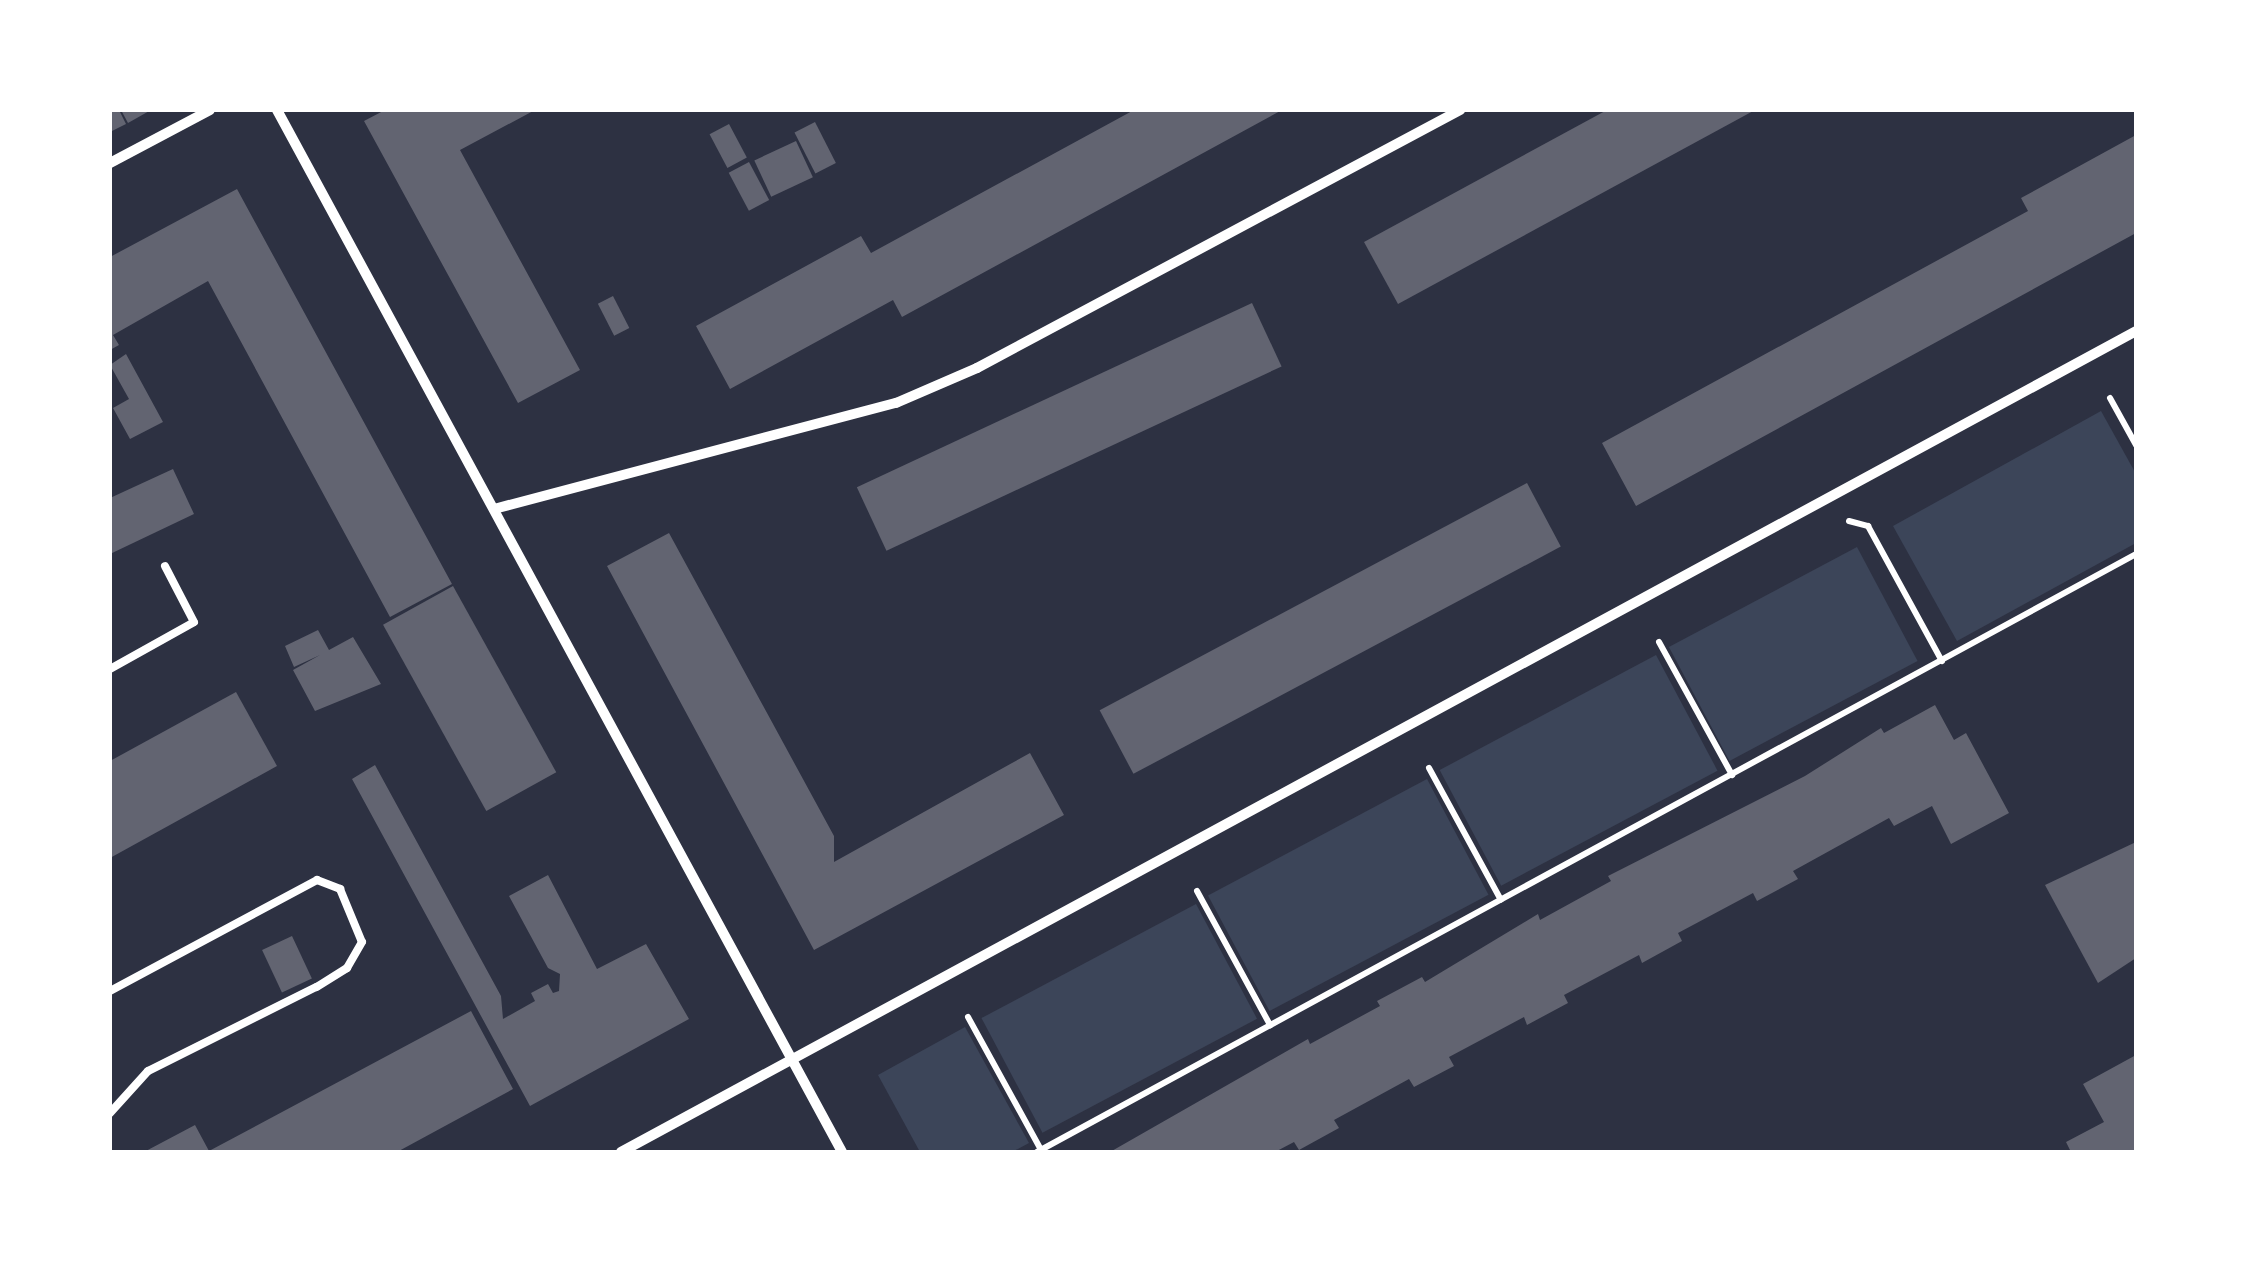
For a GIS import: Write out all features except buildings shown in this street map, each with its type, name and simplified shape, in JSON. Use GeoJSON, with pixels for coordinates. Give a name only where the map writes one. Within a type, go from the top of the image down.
{"type":"FeatureCollection","features":[{"type":"Feature","properties":{"kind":"street"},"geometry":{"type":"LineString","coordinates":[[110,163],[210,110]]}},
{"type":"Feature","properties":{"kind":"street"},"geometry":{"type":"LineString","coordinates":[[277,110],[842,1152]]}},
{"type":"Feature","properties":{"kind":"street"},"geometry":{"type":"LineString","coordinates":[[494,509],[896,402],[977,368],[1460,110]]}},
{"type":"Feature","properties":{"kind":"street"},"geometry":{"type":"LineString","coordinates":[[621,1152],[2136,331]]}},
{"type":"Feature","properties":{"kind":"lane"},"geometry":{"type":"LineString","coordinates":[[110,669],[194,622],[165,566]]}},
{"type":"Feature","properties":{"kind":"lane"},"geometry":{"type":"LineString","coordinates":[[110,991],[317,880],[340,888],[362,942],[347,968],[316,987],[148,1071],[110,1113]]}},
{"type":"Feature","properties":{"kind":"path"},"geometry":{"type":"LineString","coordinates":[[2110,398],[2136,445]]}},
{"type":"Feature","properties":{"kind":"path"},"geometry":{"type":"LineString","coordinates":[[1834,496],[1850,522],[1868,526],[1942,661]]}},
{"type":"Feature","properties":{"kind":"path"},"geometry":{"type":"LineString","coordinates":[[968,1017],[1039,1151],[2136,554]]}},
{"type":"Feature","properties":{"kind":"path"},"geometry":{"type":"LineString","coordinates":[[1659,642],[1732,775]]}},
{"type":"Feature","properties":{"kind":"path"},"geometry":{"type":"LineString","coordinates":[[1429,768],[1501,900]]}},
{"type":"Feature","properties":{"kind":"path"},"geometry":{"type":"LineString","coordinates":[[1197,892],[1270,1025]]}},
{"type":"Feature","properties":{"kind":"shaded area"},"geometry":{"type":"Polygon","coordinates":[[[2101,411],[2136,474],[2136,543],[1957,641],[1893,526],[2101,411]]]}},
{"type":"Feature","properties":{"kind":"shaded area"},"geometry":{"type":"Polygon","coordinates":[[[1857,547],[1918,661],[1729,761],[1669,647],[1857,547]]]}},
{"type":"Feature","properties":{"kind":"shaded area"},"geometry":{"type":"Polygon","coordinates":[[[1656,655],[1718,771],[1501,886],[1440,770],[1656,655]]]}},
{"type":"Feature","properties":{"kind":"shaded area"},"geometry":{"type":"Polygon","coordinates":[[[1427,779],[1489,895],[1270,1011],[1208,895],[1427,779]]]}},
{"type":"Feature","properties":{"kind":"shaded area"},"geometry":{"type":"Polygon","coordinates":[[[1196,904],[1257,1019],[1042,1133],[981,1018],[1196,904]]]}},
{"type":"Feature","properties":{"kind":"shaded area"},"geometry":{"type":"Polygon","coordinates":[[[965,1027],[1029,1143],[1012,1152],[920,1152],[878,1075],[965,1027]]]}}]}
